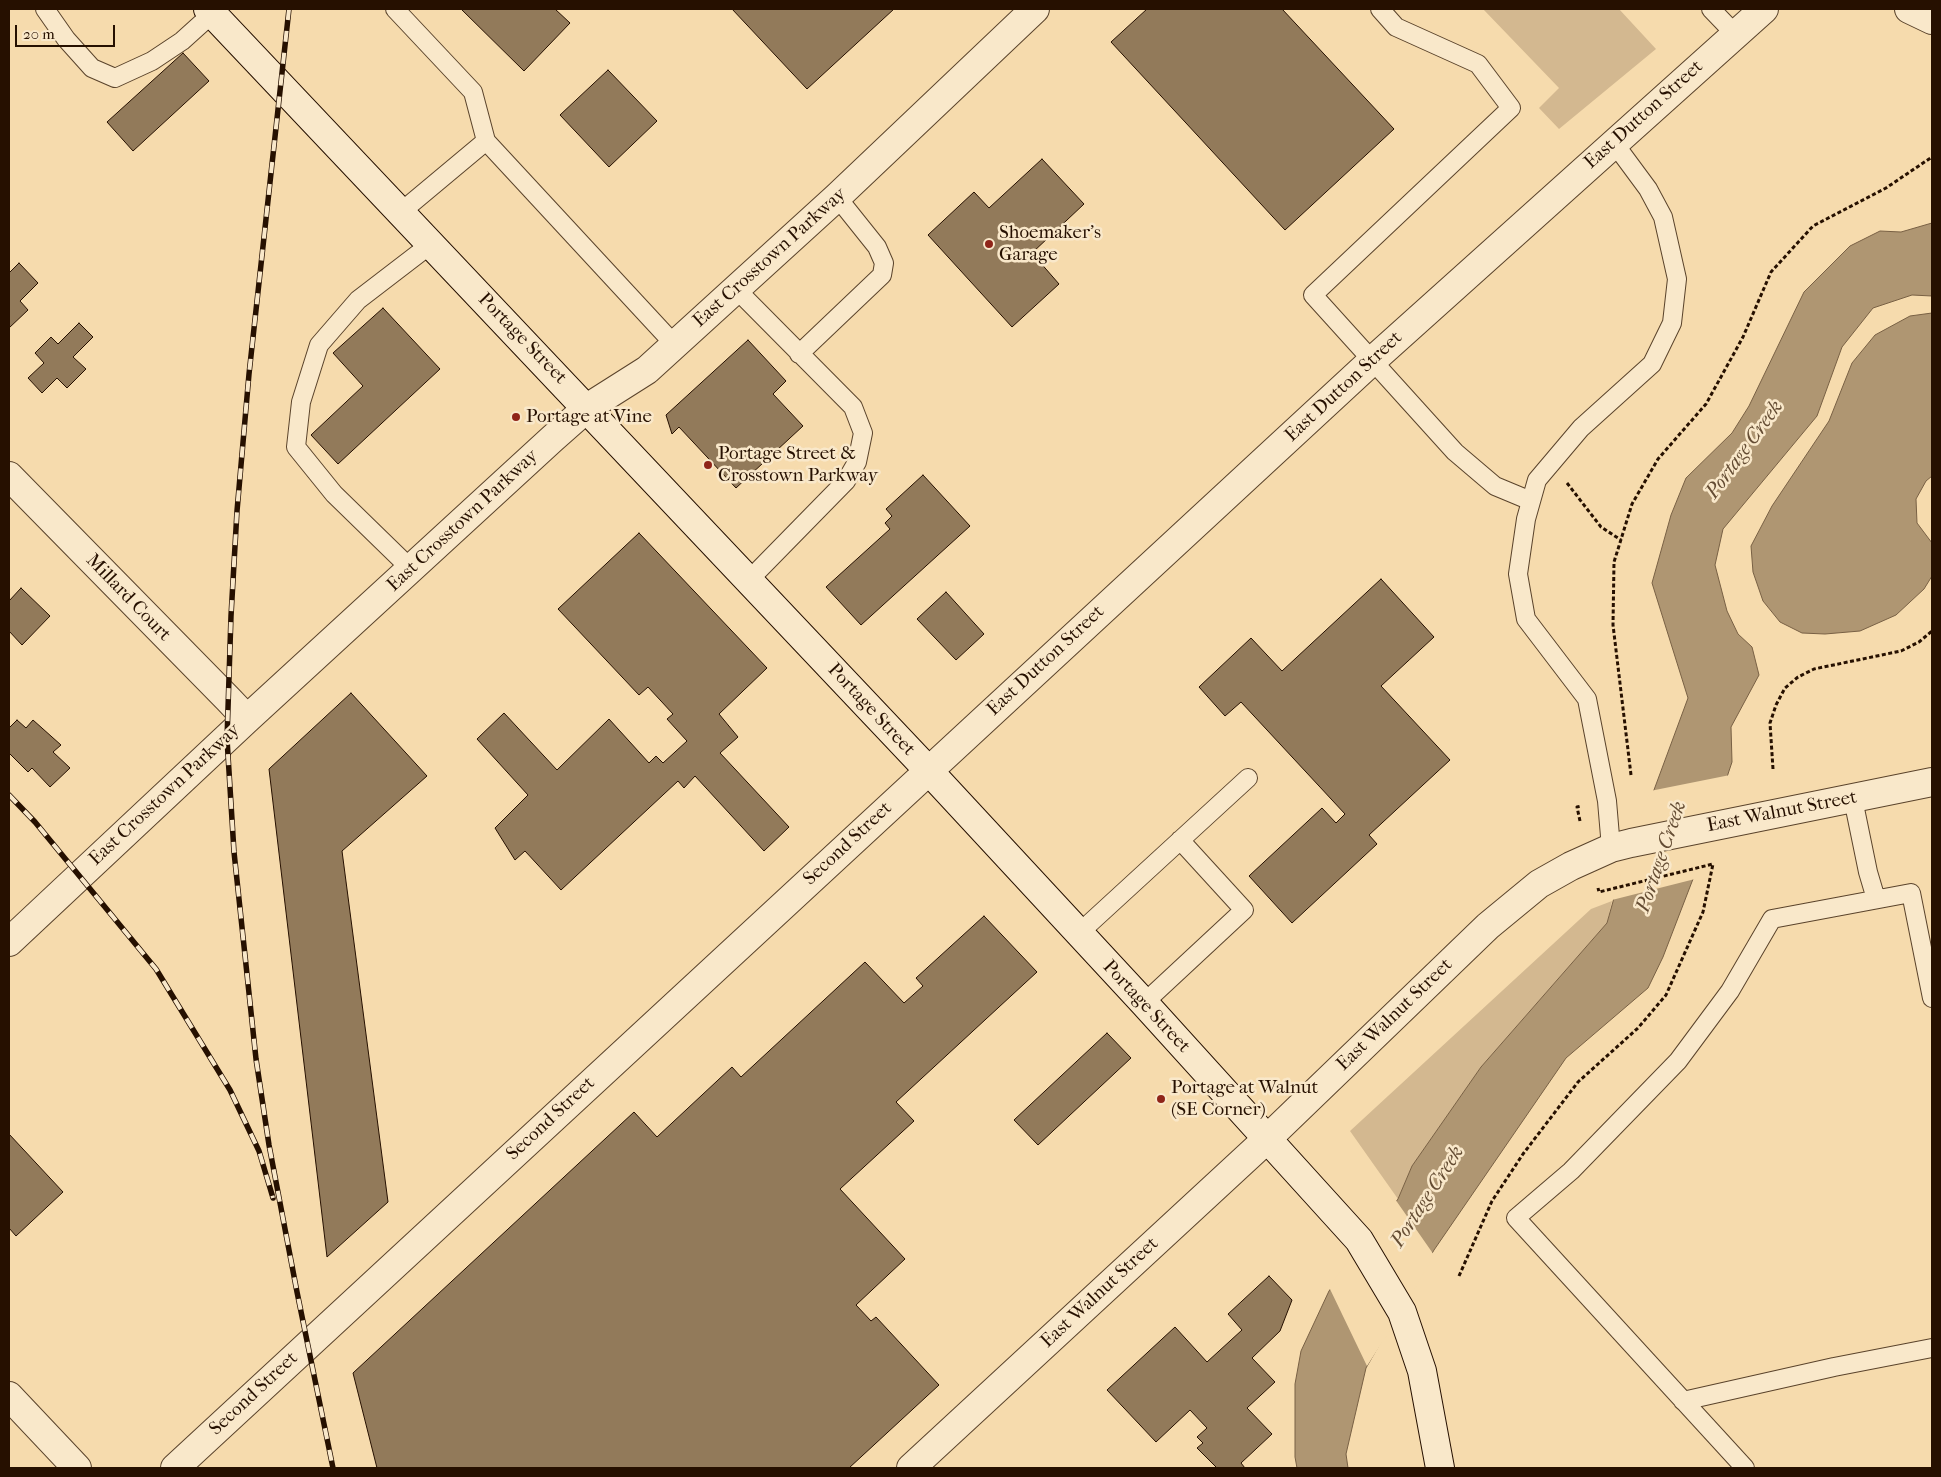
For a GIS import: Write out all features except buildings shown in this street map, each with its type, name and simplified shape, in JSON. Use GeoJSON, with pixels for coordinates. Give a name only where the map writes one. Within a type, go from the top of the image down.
{"type":"FeatureCollection","features":[{"type":"Feature","properties":{"kind":"street","name":"East Crosstown Parkway"},"geometry":{"type":"LineString","coordinates":[[9,942],[246,719],[587,408],[647,370],[837,197],[1035,9]]}},
{"type":"Feature","properties":{"kind":"street","name":"East Dutton Street"},"geometry":{"type":"LineString","coordinates":[[928,770],[1373,360],[1764,9]]}},
{"type":"Feature","properties":{"kind":"street"},"geometry":{"type":"LineString","coordinates":[[1909,9],[1932,20]]}},
{"type":"Feature","properties":{"kind":"street","name":"Portage Street"},"geometry":{"type":"LineString","coordinates":[[210,11],[928,770],[1144,1003],[1359,1240],[1402,1312],[1422,1371],[1440,1468]]}},
{"type":"Feature","properties":{"kind":"street","name":"Millard Court"},"geometry":{"type":"LineString","coordinates":[[9,476],[246,719]]}},
{"type":"Feature","properties":{"kind":"street","name":"Second Street"},"geometry":{"type":"LineString","coordinates":[[175,1468],[928,770]]}},
{"type":"Feature","properties":{"kind":"street","name":"East Walnut Street"},"geometry":{"type":"LineString","coordinates":[[911,1468],[1267,1139],[1488,926],[1539,884],[1571,866],[1621,846],[1932,782]]}},
{"type":"Feature","properties":{"kind":"street"},"geometry":{"type":"LineString","coordinates":[[9,1396],[77,1468]]}},
{"type":"Feature","properties":{"kind":"lane"},"geometry":{"type":"LineString","coordinates":[[45,9],[66,39],[92,68],[115,78],[152,61],[182,41],[210,11]]}},
{"type":"Feature","properties":{"kind":"lane"},"geometry":{"type":"LineString","coordinates":[[395,9],[473,92],[486,140],[674,344]]}},
{"type":"Feature","properties":{"kind":"lane"},"geometry":{"type":"LineString","coordinates":[[1380,9],[1396,27],[1478,64],[1511,108],[1313,295],[1455,452],[1495,486],[1531,501]]}},
{"type":"Feature","properties":{"kind":"lane"},"geometry":{"type":"LineString","coordinates":[[1711,9],[1735,34]]}},
{"type":"Feature","properties":{"kind":"lane"},"geometry":{"type":"LineString","coordinates":[[401,212],[486,140]]}},
{"type":"Feature","properties":{"kind":"lane"},"geometry":{"type":"LineString","coordinates":[[1614,143],[1648,190],[1663,216],[1676,279],[1672,323],[1652,364],[1581,428],[1537,480],[1526,519],[1518,574],[1526,619],[1587,699],[1607,801],[1621,846]]}},
{"type":"Feature","properties":{"kind":"lane"},"geometry":{"type":"LineString","coordinates":[[799,354],[882,275],[884,262],[877,246],[837,197]]}},
{"type":"Feature","properties":{"kind":"lane"},"geometry":{"type":"LineString","coordinates":[[411,569],[334,494],[296,447],[302,402],[319,345],[358,300],[431,244]]}},
{"type":"Feature","properties":{"kind":"lane"},"geometry":{"type":"LineString","coordinates":[[735,288],[853,407],[863,433],[857,462],[846,481],[749,580]]}},
{"type":"Feature","properties":{"kind":"lane"},"geometry":{"type":"LineString","coordinates":[[1078,934],[1248,778]]}},
{"type":"Feature","properties":{"kind":"lane"},"geometry":{"type":"LineString","coordinates":[[1853,799],[1868,872],[1876,899]]}},
{"type":"Feature","properties":{"kind":"lane"},"geometry":{"type":"LineString","coordinates":[[1144,1003],[1244,910],[1180,840]]}},
{"type":"Feature","properties":{"kind":"lane"},"geometry":{"type":"LineString","coordinates":[[1745,1468],[1516,1218],[1571,1170],[1678,1061],[1730,991],[1772,919],[1911,893],[1932,998]]}},
{"type":"Feature","properties":{"kind":"lane"},"geometry":{"type":"LineString","coordinates":[[1684,1401],[1834,1367],[1932,1348]]}},
{"type":"Feature","properties":{"kind":"path"},"geometry":{"type":"LineString","coordinates":[[1631,776],[1613,625],[1614,562],[1632,504],[1658,459],[1706,404],[1743,337],[1771,272],[1813,226],[1886,188],[1932,157]]}},
{"type":"Feature","properties":{"kind":"path"},"geometry":{"type":"LineString","coordinates":[[1551,463],[1601,527],[1621,540]]}},
{"type":"Feature","properties":{"kind":"path"},"geometry":{"type":"LineString","coordinates":[[1773,768],[1770,723],[1785,688],[1798,677],[1814,669],[1902,651],[1919,642],[1932,631]]}},
{"type":"Feature","properties":{"kind":"path"},"geometry":{"type":"LineString","coordinates":[[1459,1276],[1492,1200],[1522,1154],[1578,1082],[1638,1028],[1666,995],[1703,912],[1713,864],[1599,892]]}},
{"type":"Feature","properties":{"kind":"shaded area"},"geometry":{"type":"Polygon","coordinates":[[[1483,9],[1619,9],[1656,49],[1559,129],[1539,108],[1559,88],[1483,9]]]}},
{"type":"Feature","properties":{"kind":"shaded area"},"geometry":{"type":"Polygon","coordinates":[[[1612,901],[1607,923],[1481,1067],[1412,1166],[1398,1199],[1350,1131],[1591,909],[1612,901]]]}},
{"type":"Feature","properties":{"kind":"water","name":"Portage Creek"},"geometry":{"type":"Polygon","coordinates":[[[1932,223],[1932,296],[1912,295],[1873,308],[1842,347],[1817,416],[1723,529],[1715,565],[1727,611],[1738,634],[1752,647],[1759,675],[1731,727],[1732,762],[1693,879],[1663,957],[1648,988],[1566,1058],[1434,1250],[1366,1368],[1346,1454],[1348,1468],[1297,1468],[1295,1457],[1295,1384],[1301,1351],[1329,1291],[1398,1199],[1412,1166],[1481,1067],[1607,923],[1614,898],[1688,698],[1652,583],[1671,515],[1686,478],[1732,433],[1749,406],[1804,292],[1850,246],[1880,231],[1901,232],[1932,223]]]}},
{"type":"Feature","properties":{"kind":"water"},"geometry":{"type":"Polygon","coordinates":[[[1932,313],[1932,476],[1926,481],[1916,499],[1917,523],[1932,543],[1932,576],[1924,589],[1896,615],[1860,631],[1825,634],[1802,633],[1780,622],[1763,601],[1753,572],[1751,546],[1772,506],[1829,421],[1852,363],[1875,335],[1910,316],[1932,313]]]}},
{"type":"Feature","properties":{"kind":"pier"},"geometry":{"type":"Polygon","coordinates":[[[1730,775],[1695,879],[1612,900],[1650,791],[1730,775]]]}},
{"type":"Feature","properties":{"kind":"pier"},"geometry":{"type":"Polygon","coordinates":[[[1395,1199],[1434,1255],[1399,1316],[1367,1366],[1329,1287],[1395,1199]]]}},
{"type":"Feature","properties":{"kind":"railway"},"geometry":{"type":"LineString","coordinates":[[289,9],[249,374],[237,511],[227,739],[234,852],[256,1059],[269,1145],[333,1468]]}},
{"type":"Feature","properties":{"kind":"railway"},"geometry":{"type":"LineString","coordinates":[[9,795],[35,822],[156,969],[230,1090],[259,1151],[273,1198]]}},
{"type":"Feature","properties":{"kind":"place","name":"Shoemaker's Garage"},"geometry":{"type":"Point","coordinates":[989,244]}},
{"type":"Feature","properties":{"kind":"place","name":"Portage at Vine"},"geometry":{"type":"Point","coordinates":[516,417]}},
{"type":"Feature","properties":{"kind":"place","name":"Portage Street & Crosstown Parkway"},"geometry":{"type":"Point","coordinates":[708,465]}},
{"type":"Feature","properties":{"kind":"place","name":"Portage at Walnut (SE Corner)"},"geometry":{"type":"Point","coordinates":[1161,1099]}}]}
